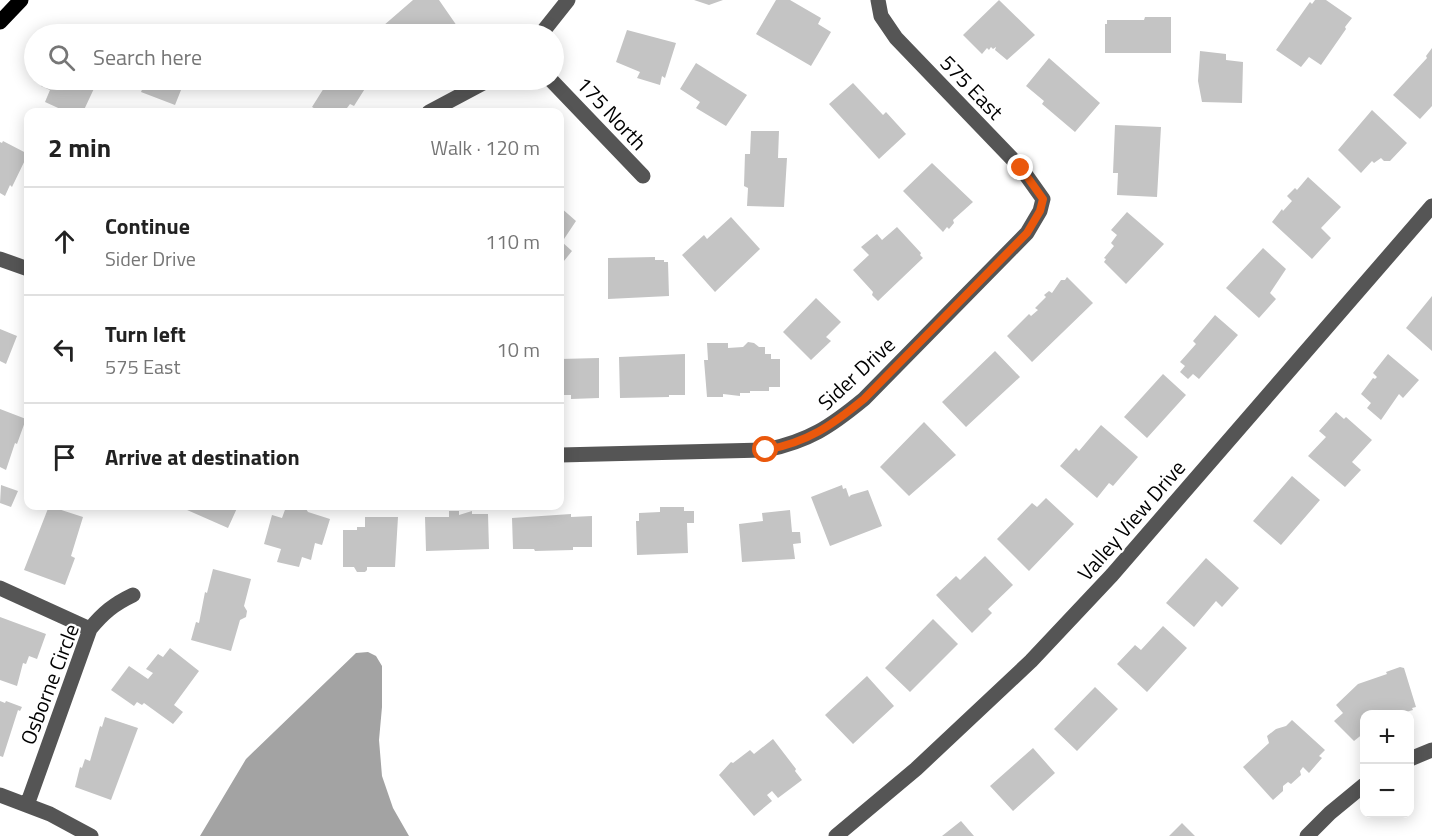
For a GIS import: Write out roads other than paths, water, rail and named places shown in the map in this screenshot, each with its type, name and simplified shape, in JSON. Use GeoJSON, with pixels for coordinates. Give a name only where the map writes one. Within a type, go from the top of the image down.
{"type":"FeatureCollection","features":[{"type":"Feature","properties":{"kind":"main road"},"geometry":{"type":"LineString","coordinates":[[0,22],[21,0]]}},
{"type":"Feature","properties":{"kind":"street"},"geometry":{"type":"LineString","coordinates":[[549,24],[568,0]]}},
{"type":"Feature","properties":{"kind":"street","name":"575 East"},"geometry":{"type":"LineString","coordinates":[[878,0],[882,16],[896,38],[1021,168],[1043,199]]}},
{"type":"Feature","properties":{"kind":"street"},"geometry":{"type":"LineString","coordinates":[[436,108],[470,90]]}},
{"type":"Feature","properties":{"kind":"street","name":"175 North"},"geometry":{"type":"LineString","coordinates":[[561,90],[643,176]]}},
{"type":"Feature","properties":{"kind":"street","name":"Sider Drive"},"geometry":{"type":"LineString","coordinates":[[564,455],[766,450],[788,446],[826,429],[864,399],[1027,233],[1040,211],[1043,199]]}},
{"type":"Feature","properties":{"kind":"street","name":"Valley View Drive"},"geometry":{"type":"LineString","coordinates":[[847,833],[1031,660],[1112,575],[1432,206]]}},
{"type":"Feature","properties":{"kind":"street"},"geometry":{"type":"LineString","coordinates":[[0,259],[24,268]]}},
{"type":"Feature","properties":{"kind":"street"},"geometry":{"type":"LineString","coordinates":[[0,588],[90,629]]}},
{"type":"Feature","properties":{"kind":"street","name":"Osborne Circle"},"geometry":{"type":"LineString","coordinates":[[27,805],[90,629],[102,614],[117,603],[133,596]]}},
{"type":"Feature","properties":{"kind":"street"},"geometry":{"type":"LineString","coordinates":[[1414,757],[1432,750]]}},
{"type":"Feature","properties":{"kind":"street"},"geometry":{"type":"LineString","coordinates":[[1307,836],[1330,813],[1360,789]]}},
{"type":"Feature","properties":{"kind":"street"},"geometry":{"type":"LineString","coordinates":[[0,795],[50,814],[91,836]]}}]}
